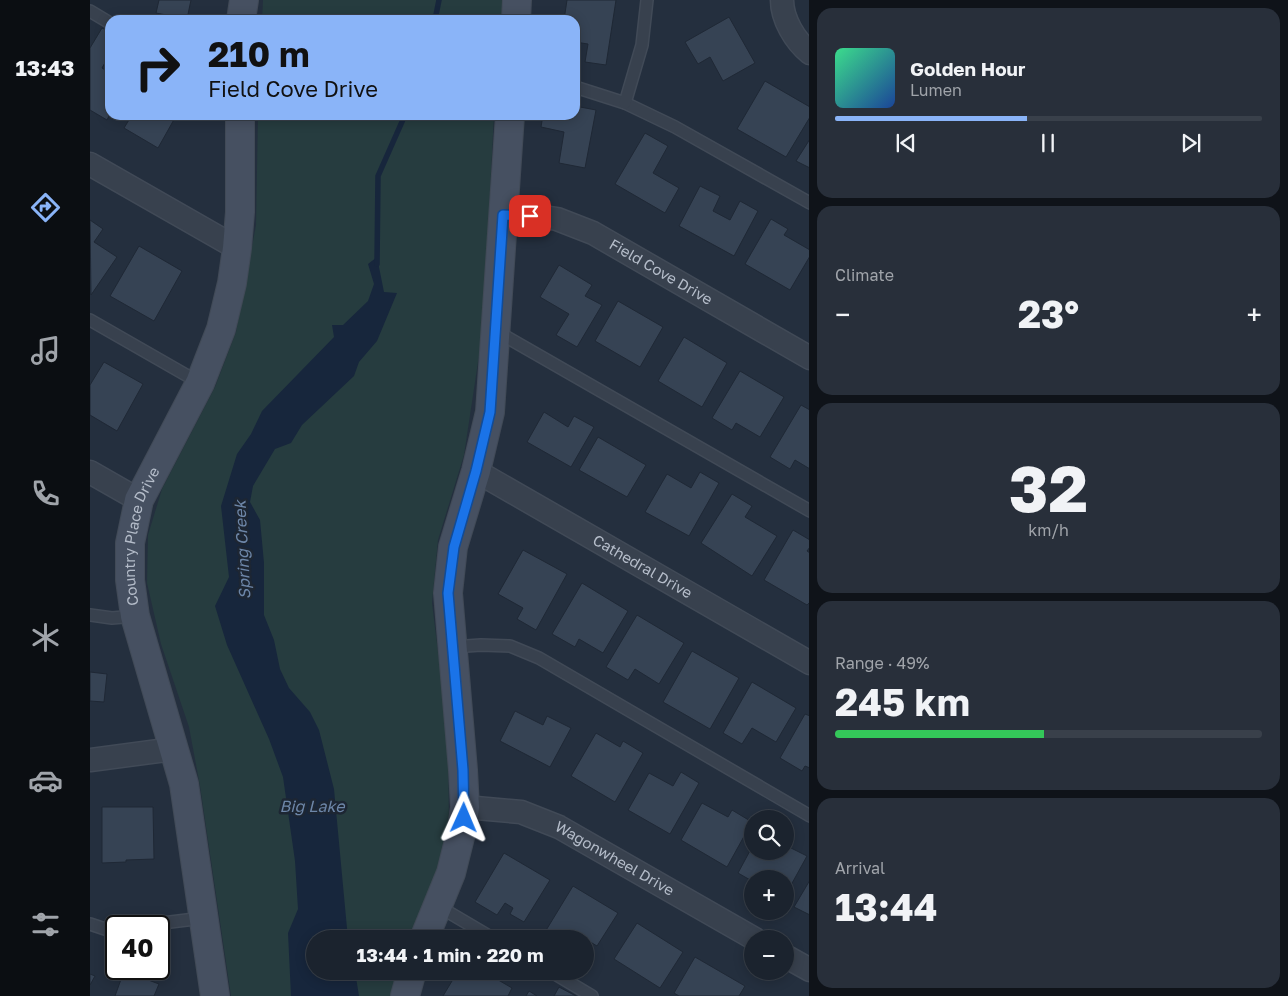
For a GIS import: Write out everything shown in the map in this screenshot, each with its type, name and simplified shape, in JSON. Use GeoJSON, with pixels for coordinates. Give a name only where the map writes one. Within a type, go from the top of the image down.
{"type":"FeatureCollection","features":[{"type":"Feature","properties":{"kind":"street"},"geometry":{"type":"LineString","coordinates":[[242,15],[244,0]]}},
{"type":"Feature","properties":{"kind":"street"},"geometry":{"type":"LineString","coordinates":[[516,15],[517,0]]}},
{"type":"Feature","properties":{"kind":"street"},"geometry":{"type":"LineString","coordinates":[[782,0],[786,19],[798,41],[809,53]]}},
{"type":"Feature","properties":{"kind":"street","name":"Country Place Drive"},"geometry":{"type":"LineString","coordinates":[[215,996],[184,784],[135,616],[130,580],[130,543],[138,500],[200,383],[221,329],[232,283],[237,248],[240,212],[240,120]]}},
{"type":"Feature","properties":{"kind":"street"},"geometry":{"type":"LineString","coordinates":[[428,930],[451,873],[462,829],[465,807],[448,593],[454,547],[476,471],[490,412],[510,120]]}},
{"type":"Feature","properties":{"kind":"street"},"geometry":{"type":"LineString","coordinates":[[90,164],[237,248]]}},
{"type":"Feature","properties":{"kind":"street","name":"Field Cove Drive"},"geometry":{"type":"LineString","coordinates":[[503,215],[544,216],[557,219],[592,233],[809,358]]}},
{"type":"Feature","properties":{"kind":"street","name":"Cathedral Drive"},"geometry":{"type":"LineString","coordinates":[[476,471],[809,663]]}},
{"type":"Feature","properties":{"kind":"street"},"geometry":{"type":"LineString","coordinates":[[90,472],[138,500]]}},
{"type":"Feature","properties":{"kind":"street"},"geometry":{"type":"LineString","coordinates":[[90,760],[174,749]]}},
{"type":"Feature","properties":{"kind":"street","name":"Wagonwheel Drive"},"geometry":{"type":"LineString","coordinates":[[465,807],[521,812],[559,827],[744,933]]}},
{"type":"Feature","properties":{"kind":"street"},"geometry":{"type":"LineString","coordinates":[[794,961],[809,970]]}},
{"type":"Feature","properties":{"kind":"street"},"geometry":{"type":"LineString","coordinates":[[405,996],[409,980]]}},
{"type":"Feature","properties":{"kind":"lane"},"geometry":{"type":"LineString","coordinates":[[625,103],[642,45],[647,0]]}},
{"type":"Feature","properties":{"kind":"lane"},"geometry":{"type":"LineString","coordinates":[[90,10],[105,20]]}},
{"type":"Feature","properties":{"kind":"lane"},"geometry":{"type":"LineString","coordinates":[[580,89],[625,103],[675,127],[809,203]]}},
{"type":"Feature","properties":{"kind":"lane"},"geometry":{"type":"LineString","coordinates":[[90,320],[200,383]]}},
{"type":"Feature","properties":{"kind":"lane"},"geometry":{"type":"LineString","coordinates":[[496,331],[809,511]]}},
{"type":"Feature","properties":{"kind":"lane"},"geometry":{"type":"LineString","coordinates":[[90,615],[112,618],[135,616]]}},
{"type":"Feature","properties":{"kind":"lane"},"geometry":{"type":"LineString","coordinates":[[452,647],[510,646],[539,658],[809,816]]}},
{"type":"Feature","properties":{"kind":"lane"},"geometry":{"type":"LineString","coordinates":[[438,906],[479,930]]}},
{"type":"Feature","properties":{"kind":"lane"},"geometry":{"type":"LineString","coordinates":[[170,922],[203,918]]}},
{"type":"Feature","properties":{"kind":"lane"},"geometry":{"type":"LineString","coordinates":[[90,924],[105,929]]}},
{"type":"Feature","properties":{"kind":"lane"},"geometry":{"type":"LineString","coordinates":[[565,980],[592,996]]}},
{"type":"Feature","properties":{"kind":"green space"},"geometry":{"type":"Polygon","coordinates":[[[263,0],[503,0],[502,15],[262,15],[263,0]]]}},
{"type":"Feature","properties":{"kind":"green space"},"geometry":{"type":"Polygon","coordinates":[[[258,120],[494,120],[483,329],[464,455],[438,540],[432,603],[448,733],[449,830],[436,886],[414,930],[306,930],[306,980],[397,980],[393,996],[231,996],[200,786],[189,727],[161,644],[147,583],[148,535],[162,489],[215,387],[236,332],[256,225],[258,120]]]}},
{"type":"Feature","properties":{"kind":"water","name":"Big Lake"},"geometry":{"type":"Polygon","coordinates":[[[377,257],[384,292],[397,293],[377,341],[359,362],[354,376],[302,425],[291,443],[275,449],[253,486],[250,502],[260,520],[264,563],[264,615],[274,640],[280,669],[289,688],[310,712],[319,730],[334,789],[347,930],[306,930],[306,980],[356,980],[359,996],[291,996],[288,933],[298,909],[295,861],[283,777],[269,739],[227,645],[215,606],[229,577],[221,506],[237,454],[251,434],[262,411],[334,337],[332,325],[343,325],[368,301],[374,284],[368,264],[377,257]]]}},
{"type":"Feature","properties":{"kind":"building"},"geometry":{"type":"Polygon","coordinates":[[[159,0],[191,0],[188,15],[156,13],[159,0]]]}},
{"type":"Feature","properties":{"kind":"building"},"geometry":{"type":"Polygon","coordinates":[[[567,0],[616,0],[606,65],[585,62],[588,44],[580,43],[580,15],[565,15],[567,0]]]}},
{"type":"Feature","properties":{"kind":"building"},"geometry":{"type":"Polygon","coordinates":[[[729,17],[755,63],[723,81],[710,57],[698,64],[685,42],[729,17]]]}},
{"type":"Feature","properties":{"kind":"building"},"geometry":{"type":"Polygon","coordinates":[[[102,28],[105,30],[105,63],[102,68],[105,70],[105,119],[90,110],[90,48],[102,28]]]}},
{"type":"Feature","properties":{"kind":"building"},"geometry":{"type":"Polygon","coordinates":[[[765,81],[809,106],[809,119],[786,157],[737,129],[765,81]]]}},
{"type":"Feature","properties":{"kind":"building"},"geometry":{"type":"Polygon","coordinates":[[[580,107],[596,110],[585,168],[559,163],[564,132],[541,127],[542,120],[580,120],[580,107]]]}},
{"type":"Feature","properties":{"kind":"building"},"geometry":{"type":"Polygon","coordinates":[[[129,120],[174,120],[158,148],[124,128],[129,120]]]}},
{"type":"Feature","properties":{"kind":"building"},"geometry":{"type":"Polygon","coordinates":[[[645,133],[668,146],[653,173],[679,188],[665,213],[615,184],[645,133]]]}},
{"type":"Feature","properties":{"kind":"building"},"geometry":{"type":"Polygon","coordinates":[[[809,141],[809,168],[796,161],[809,141]]]}},
{"type":"Feature","properties":{"kind":"building"},"geometry":{"type":"Polygon","coordinates":[[[700,186],[720,196],[713,211],[730,220],[740,201],[758,211],[734,256],[679,226],[700,186]]]}},
{"type":"Feature","properties":{"kind":"building"},"geometry":{"type":"Polygon","coordinates":[[[771,219],[788,229],[784,235],[809,249],[809,258],[790,290],[745,264],[771,219]]]}},
{"type":"Feature","properties":{"kind":"building"},"geometry":{"type":"Polygon","coordinates":[[[90,220],[103,229],[94,242],[117,257],[91,295],[90,220]]]}},
{"type":"Feature","properties":{"kind":"building"},"geometry":{"type":"Polygon","coordinates":[[[139,246],[182,271],[154,321],[110,296],[139,246]]]}},
{"type":"Feature","properties":{"kind":"building"},"geometry":{"type":"Polygon","coordinates":[[[559,265],[592,285],[585,296],[602,305],[577,347],[556,335],[569,314],[540,297],[559,265]]]}},
{"type":"Feature","properties":{"kind":"building"},"geometry":{"type":"Polygon","coordinates":[[[618,301],[663,327],[640,367],[595,341],[618,301]]]}},
{"type":"Feature","properties":{"kind":"building"},"geometry":{"type":"Polygon","coordinates":[[[684,337],[727,363],[702,407],[658,381],[684,337]]]}},
{"type":"Feature","properties":{"kind":"building"},"geometry":{"type":"Polygon","coordinates":[[[104,362],[143,384],[117,431],[90,415],[90,385],[104,362]]]}},
{"type":"Feature","properties":{"kind":"building"},"geometry":{"type":"Polygon","coordinates":[[[740,371],[784,397],[760,437],[736,423],[732,430],[712,418],[740,371]]]}},
{"type":"Feature","properties":{"kind":"building"},"geometry":{"type":"Polygon","coordinates":[[[801,405],[809,409],[809,468],[795,460],[790,469],[770,457],[801,405]]]}},
{"type":"Feature","properties":{"kind":"building"},"geometry":{"type":"Polygon","coordinates":[[[544,412],[568,427],[574,416],[594,427],[571,467],[527,442],[544,412]]]}},
{"type":"Feature","properties":{"kind":"building"},"geometry":{"type":"Polygon","coordinates":[[[598,437],[646,465],[627,497],[579,470],[598,437]]]}},
{"type":"Feature","properties":{"kind":"building"},"geometry":{"type":"Polygon","coordinates":[[[700,472],[719,483],[689,536],[645,512],[667,474],[691,488],[700,472]]]}},
{"type":"Feature","properties":{"kind":"building"},"geometry":{"type":"Polygon","coordinates":[[[732,494],[752,506],[745,517],[777,536],[752,576],[701,543],[732,494]]]}},
{"type":"Feature","properties":{"kind":"building"},"geometry":{"type":"Polygon","coordinates":[[[793,530],[809,539],[809,548],[807,551],[809,552],[809,603],[807,605],[764,580],[793,530]]]}},
{"type":"Feature","properties":{"kind":"building"},"geometry":{"type":"Polygon","coordinates":[[[523,550],[567,574],[536,630],[517,619],[523,608],[498,594],[523,550]]]}},
{"type":"Feature","properties":{"kind":"building"},"geometry":{"type":"Polygon","coordinates":[[[582,583],[628,611],[603,653],[579,639],[575,647],[552,634],[582,583]]]}},
{"type":"Feature","properties":{"kind":"building"},"geometry":{"type":"Polygon","coordinates":[[[637,615],[684,643],[659,684],[635,669],[628,680],[606,667],[637,615]]]}},
{"type":"Feature","properties":{"kind":"building"},"geometry":{"type":"Polygon","coordinates":[[[692,651],[739,678],[710,729],[663,702],[692,651]]]}},
{"type":"Feature","properties":{"kind":"building"},"geometry":{"type":"Polygon","coordinates":[[[90,672],[107,674],[104,702],[90,701],[90,672]]]}},
{"type":"Feature","properties":{"kind":"building"},"geometry":{"type":"Polygon","coordinates":[[[752,682],[796,708],[776,742],[752,728],[742,744],[723,733],[752,682]]]}},
{"type":"Feature","properties":{"kind":"building"},"geometry":{"type":"Polygon","coordinates":[[[515,711],[543,725],[547,716],[571,728],[550,767],[500,741],[515,711]]]}},
{"type":"Feature","properties":{"kind":"building"},"geometry":{"type":"Polygon","coordinates":[[[805,714],[809,716],[809,768],[805,766],[802,771],[780,758],[805,714]]]}},
{"type":"Feature","properties":{"kind":"building"},"geometry":{"type":"Polygon","coordinates":[[[596,733],[620,747],[623,741],[643,753],[615,802],[571,776],[596,733]]]}},
{"type":"Feature","properties":{"kind":"building"},"geometry":{"type":"Polygon","coordinates":[[[681,772],[699,783],[670,834],[628,810],[649,773],[673,786],[681,772]]]}},
{"type":"Feature","properties":{"kind":"building"},"geometry":{"type":"Polygon","coordinates":[[[702,803],[728,817],[732,810],[744,817],[744,836],[727,867],[681,840],[702,803]]]}},
{"type":"Feature","properties":{"kind":"building"},"geometry":{"type":"Polygon","coordinates":[[[102,807],[153,807],[154,859],[102,863],[102,807]]]}},
{"type":"Feature","properties":{"kind":"building"},"geometry":{"type":"Polygon","coordinates":[[[794,850],[807,856],[794,880],[794,870],[744,870],[744,876],[738,873],[745,860],[794,860],[794,850]]]}},
{"type":"Feature","properties":{"kind":"building"},"geometry":{"type":"Polygon","coordinates":[[[504,853],[550,880],[524,922],[510,914],[513,908],[505,903],[497,915],[475,902],[504,853]]]}},
{"type":"Feature","properties":{"kind":"building"},"geometry":{"type":"Polygon","coordinates":[[[809,882],[809,914],[794,907],[809,882]]]}},
{"type":"Feature","properties":{"kind":"building"},"geometry":{"type":"Polygon","coordinates":[[[573,886],[618,913],[597,946],[594,944],[594,930],[546,930],[573,886]]]}},
{"type":"Feature","properties":{"kind":"building"},"geometry":{"type":"Polygon","coordinates":[[[637,923],[683,952],[660,988],[614,959],[637,923]]]}},
{"type":"Feature","properties":{"kind":"building"},"geometry":{"type":"Polygon","coordinates":[[[695,957],[745,986],[739,996],[679,996],[674,993],[695,957]]]}},
{"type":"Feature","properties":{"kind":"building"},"geometry":{"type":"Polygon","coordinates":[[[90,974],[95,976],[90,985],[90,974]]]}},
{"type":"Feature","properties":{"kind":"building"},"geometry":{"type":"Polygon","coordinates":[[[121,980],[148,980],[159,984],[154,996],[115,996],[121,980]]]}},
{"type":"Feature","properties":{"kind":"building"},"geometry":{"type":"Polygon","coordinates":[[[453,980],[498,980],[512,988],[508,996],[443,996],[453,980]]]}},
{"type":"Feature","properties":{"kind":"building"},"geometry":{"type":"Polygon","coordinates":[[[559,987],[576,996],[554,996],[559,987]]]}},
{"type":"Feature","properties":{"kind":"building"},"geometry":{"type":"Polygon","coordinates":[[[529,991],[537,996],[526,996],[529,991]]]}},
{"type":"Feature","properties":{"kind":"waterway","name":"Spring Creek"},"geometry":{"type":"LineString","coordinates":[[436,15],[439,0]]}},
{"type":"Feature","properties":{"kind":"waterway","name":"Spring Creek"},"geometry":{"type":"LineString","coordinates":[[377,264],[378,176],[403,120]]}},
{"type":"Feature","properties":{"kind":"route"},"geometry":{"type":"LineString","coordinates":[[464,818],[463,770],[448,593],[454,547],[476,471],[490,412],[503,215],[530,216]]}}]}
